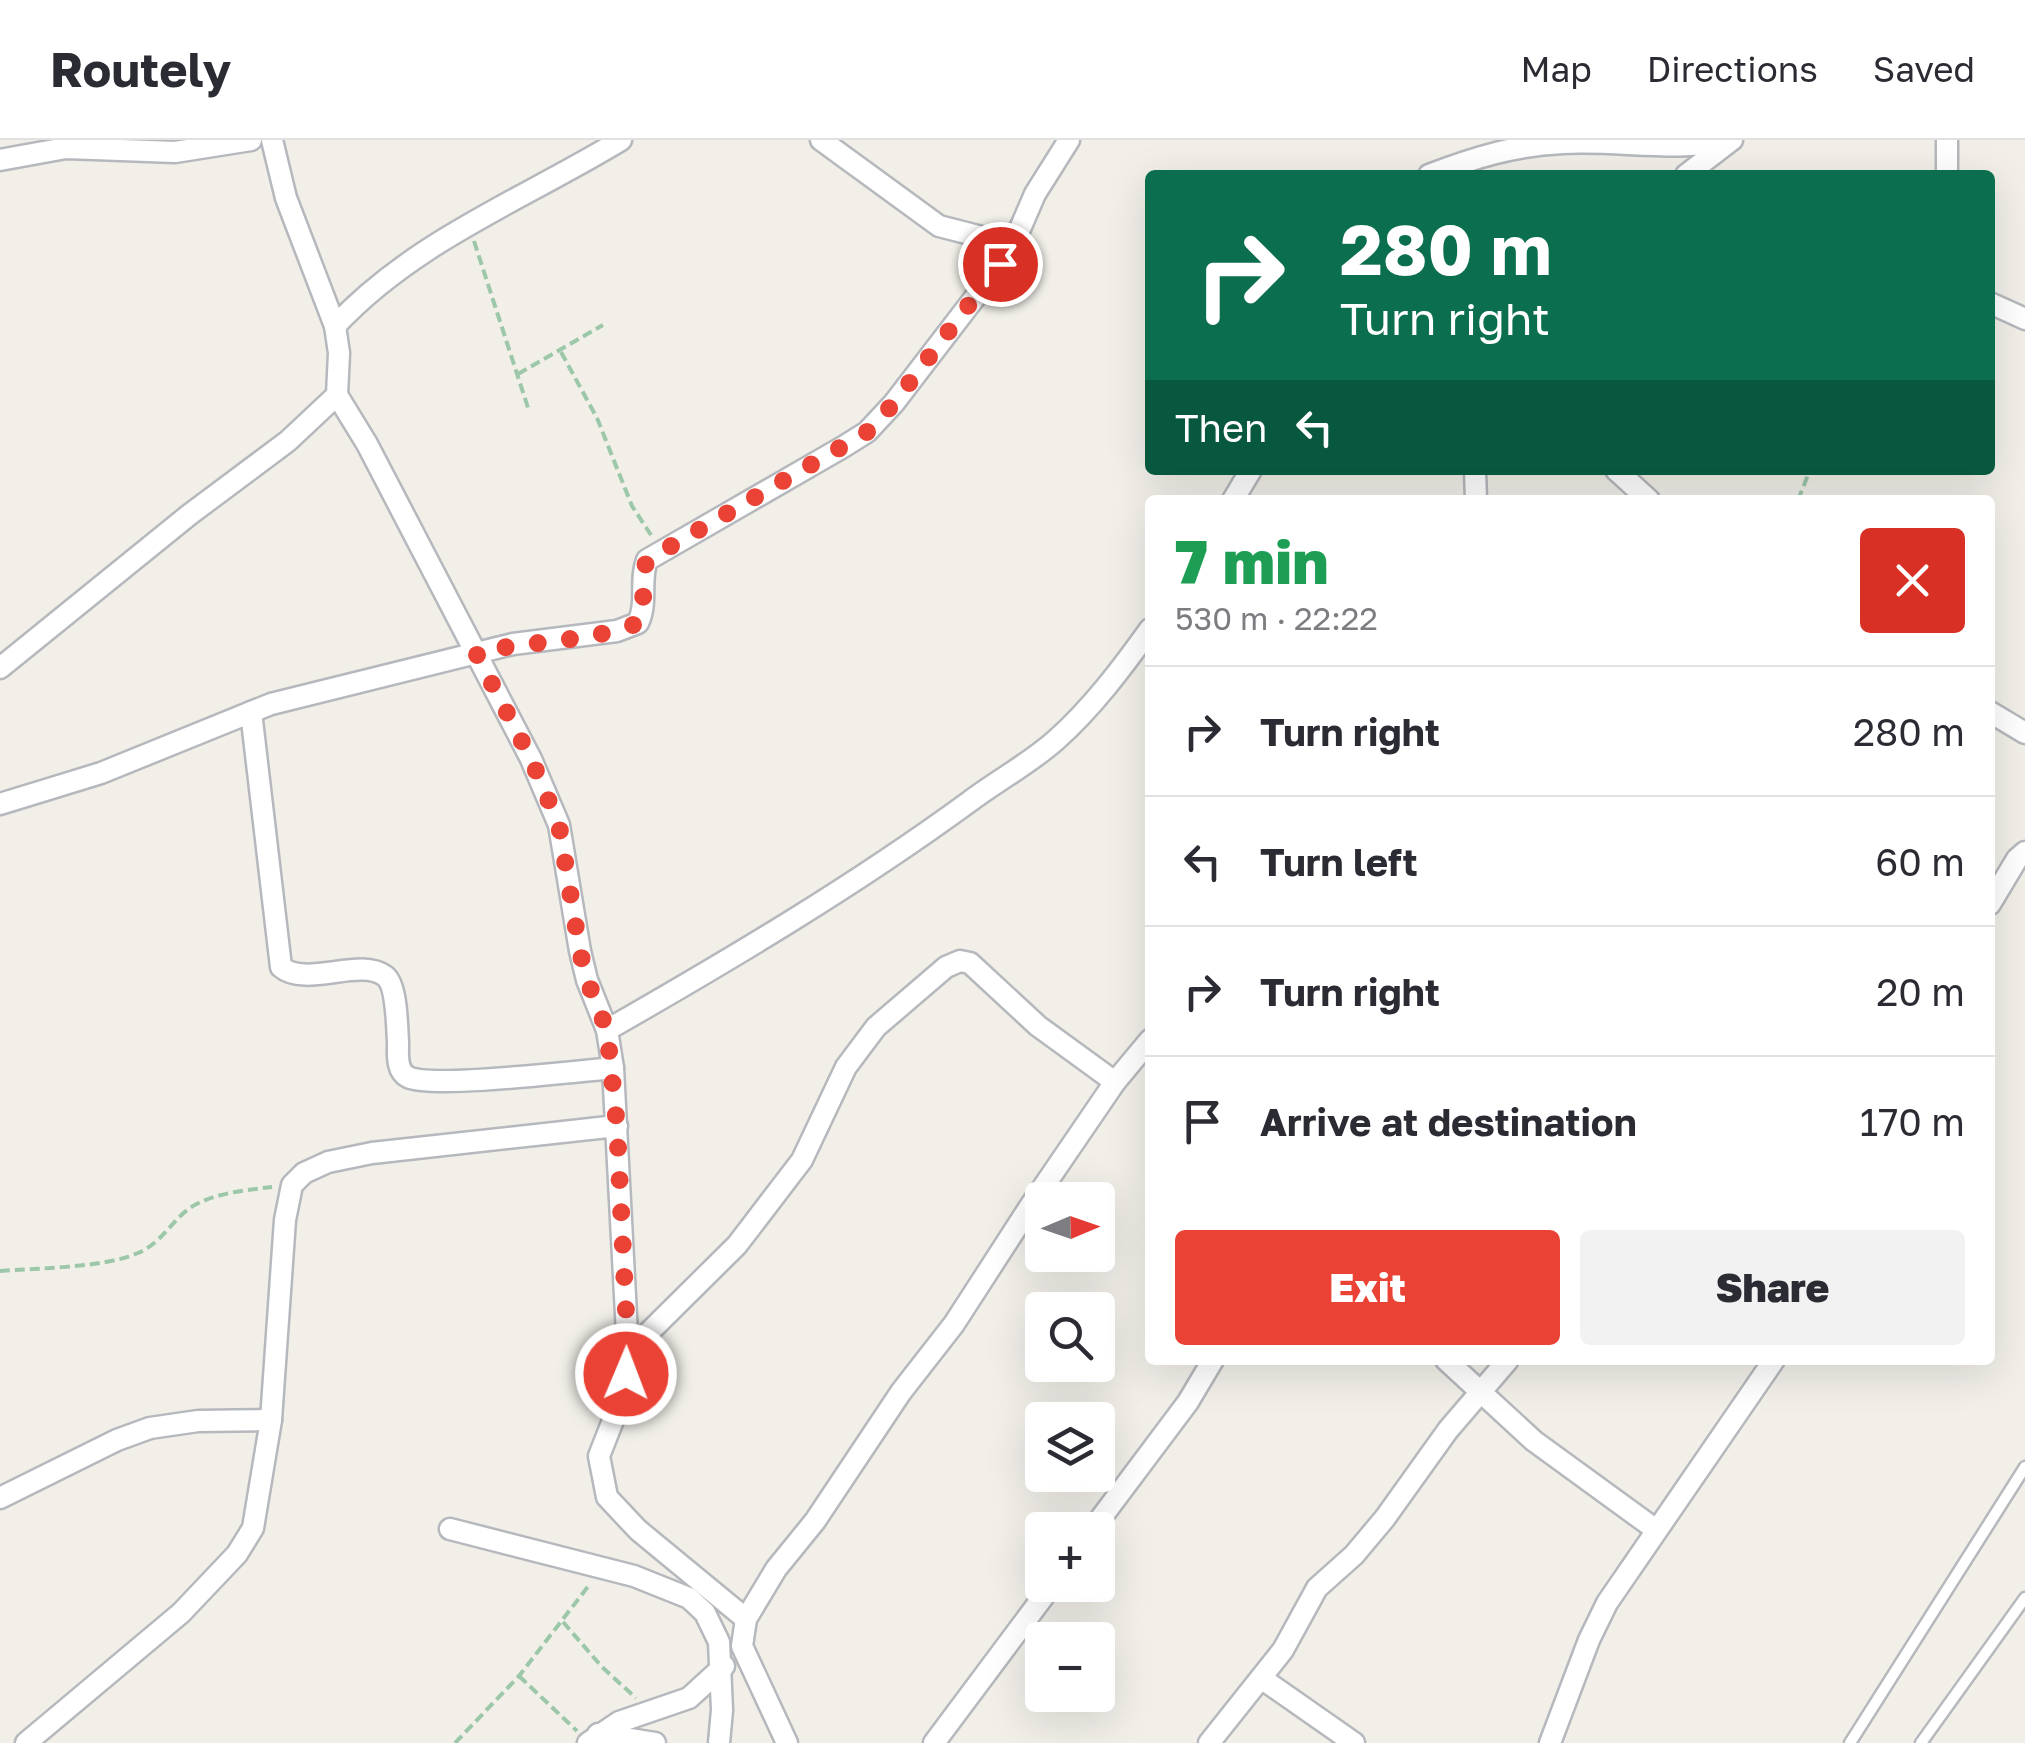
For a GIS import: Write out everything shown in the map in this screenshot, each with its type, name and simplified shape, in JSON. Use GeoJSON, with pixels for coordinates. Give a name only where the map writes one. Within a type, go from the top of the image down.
{"type":"FeatureCollection","features":[{"type":"Feature","properties":{"kind":"street"},"geometry":{"type":"LineString","coordinates":[[0,160],[66,148],[175,152],[251,140]]}},
{"type":"Feature","properties":{"kind":"street"},"geometry":{"type":"LineString","coordinates":[[272,140],[286,198],[336,326],[337,394],[367,444],[531,759],[559,825],[580,952],[607,1030],[613,1068],[628,1353],[623,1395],[600,1456],[608,1497],[638,1530],[746,1619]]}},
{"type":"Feature","properties":{"kind":"street"},"geometry":{"type":"LineString","coordinates":[[336,326],[365,294],[406,262],[621,140]]}},
{"type":"Feature","properties":{"kind":"street"},"geometry":{"type":"LineString","coordinates":[[820,140],[939,226],[1013,245]]}},
{"type":"Feature","properties":{"kind":"street"},"geometry":{"type":"LineString","coordinates":[[0,804],[101,772],[251,712],[513,644],[617,631],[638,623],[645,610],[642,574],[647,560],[867,432],[894,403],[1013,245],[1035,194],[1068,140]]}},
{"type":"Feature","properties":{"kind":"street"},"geometry":{"type":"LineString","coordinates":[[1444,170],[1509,148],[1562,143],[1731,140]]}},
{"type":"Feature","properties":{"kind":"street"},"geometry":{"type":"LineString","coordinates":[[1692,170],[1731,140]]}},
{"type":"Feature","properties":{"kind":"street"},"geometry":{"type":"LineString","coordinates":[[1946,170],[1948,140]]}},
{"type":"Feature","properties":{"kind":"street"},"geometry":{"type":"LineString","coordinates":[[1995,304],[2025,319]]}},
{"type":"Feature","properties":{"kind":"street"},"geometry":{"type":"LineString","coordinates":[[0,668],[189,515],[288,441],[337,394]]}},
{"type":"Feature","properties":{"kind":"street"},"geometry":{"type":"LineString","coordinates":[[1622,475],[1644,495]]}},
{"type":"Feature","properties":{"kind":"street"},"geometry":{"type":"LineString","coordinates":[[607,1030],[890,860],[1028,764],[1060,737],[1120,672],[1145,636]]}},
{"type":"Feature","properties":{"kind":"street"},"geometry":{"type":"LineString","coordinates":[[251,712],[281,967],[295,974],[367,972],[385,976],[390,981],[396,1012],[399,1065],[402,1074],[411,1079],[467,1080],[613,1068]]}},
{"type":"Feature","properties":{"kind":"street"},"geometry":{"type":"LineString","coordinates":[[1995,715],[2025,733]]}},
{"type":"Feature","properties":{"kind":"street"},"geometry":{"type":"LineString","coordinates":[[1995,897],[2022,858]]}},
{"type":"Feature","properties":{"kind":"street"},"geometry":{"type":"LineString","coordinates":[[628,1353],[737,1245],[802,1160],[846,1067],[876,1027],[946,966],[960,961],[970,963],[1038,1026],[1115,1082]]}},
{"type":"Feature","properties":{"kind":"street"},"geometry":{"type":"LineString","coordinates":[[786,1743],[742,1646],[746,1619],[776,1569],[814,1520],[900,1392],[954,1324],[1115,1082],[1145,1053]]}},
{"type":"Feature","properties":{"kind":"street"},"geometry":{"type":"LineString","coordinates":[[26,1743],[182,1613],[237,1554],[256,1516],[271,1420],[285,1220],[292,1185],[328,1162],[372,1153],[617,1126]]}},
{"type":"Feature","properties":{"kind":"street"},"geometry":{"type":"LineString","coordinates":[[1106,1512],[1211,1365]]}},
{"type":"Feature","properties":{"kind":"street"},"geometry":{"type":"LineString","coordinates":[[1452,1365],[1534,1440],[1655,1529]]}},
{"type":"Feature","properties":{"kind":"street"},"geometry":{"type":"LineString","coordinates":[[1209,1743],[1298,1627],[1317,1588],[1354,1555],[1448,1430],[1504,1365]]}},
{"type":"Feature","properties":{"kind":"street"},"geometry":{"type":"LineString","coordinates":[[1550,1743],[1595,1627],[1655,1529],[1771,1365]]}},
{"type":"Feature","properties":{"kind":"street"},"geometry":{"type":"LineString","coordinates":[[0,1498],[117,1440],[150,1428],[198,1421],[271,1420]]}},
{"type":"Feature","properties":{"kind":"street"},"geometry":{"type":"LineString","coordinates":[[450,1529],[634,1576],[689,1598],[716,1630],[719,1642],[719,1743]]}},
{"type":"Feature","properties":{"kind":"street"},"geometry":{"type":"LineString","coordinates":[[934,1743],[1039,1602]]}},
{"type":"Feature","properties":{"kind":"street"},"geometry":{"type":"LineString","coordinates":[[593,1739],[650,1710],[689,1698],[742,1646]]}},
{"type":"Feature","properties":{"kind":"street"},"geometry":{"type":"LineString","coordinates":[[1262,1678],[1354,1743]]}},
{"type":"Feature","properties":{"kind":"street"},"geometry":{"type":"LineString","coordinates":[[593,1739],[655,1743]]}},
{"type":"Feature","properties":{"kind":"lane"},"geometry":{"type":"LineString","coordinates":[[1850,1743],[2025,1468]]}},
{"type":"Feature","properties":{"kind":"lane"},"geometry":{"type":"LineString","coordinates":[[1921,1743],[2025,1598]]}},
{"type":"Feature","properties":{"kind":"path"},"geometry":{"type":"LineString","coordinates":[[469,227],[529,411]]}},
{"type":"Feature","properties":{"kind":"path"},"geometry":{"type":"LineString","coordinates":[[518,374],[603,325]]}},
{"type":"Feature","properties":{"kind":"path"},"geometry":{"type":"LineString","coordinates":[[560,352],[597,418],[642,527],[665,549]]}},
{"type":"Feature","properties":{"kind":"path"},"geometry":{"type":"LineString","coordinates":[[0,1271],[75,1265],[136,1254],[160,1239],[188,1209],[205,1200],[292,1185]]}},
{"type":"Feature","properties":{"kind":"path"},"geometry":{"type":"LineString","coordinates":[[455,1743],[519,1676],[601,1568]]}},
{"type":"Feature","properties":{"kind":"path"},"geometry":{"type":"LineString","coordinates":[[563,1622],[602,1667],[650,1710]]}},
{"type":"Feature","properties":{"kind":"path"},"geometry":{"type":"LineString","coordinates":[[519,1676],[593,1739]]}},
{"type":"Feature","properties":{"kind":"route"},"geometry":{"type":"LineString","coordinates":[[626,1374],[617,1126],[607,1030],[580,952],[559,825],[531,759],[476,653],[513,644],[617,631],[638,623],[645,610],[642,574],[647,560],[867,432],[894,403],[1000,264]]}}]}
